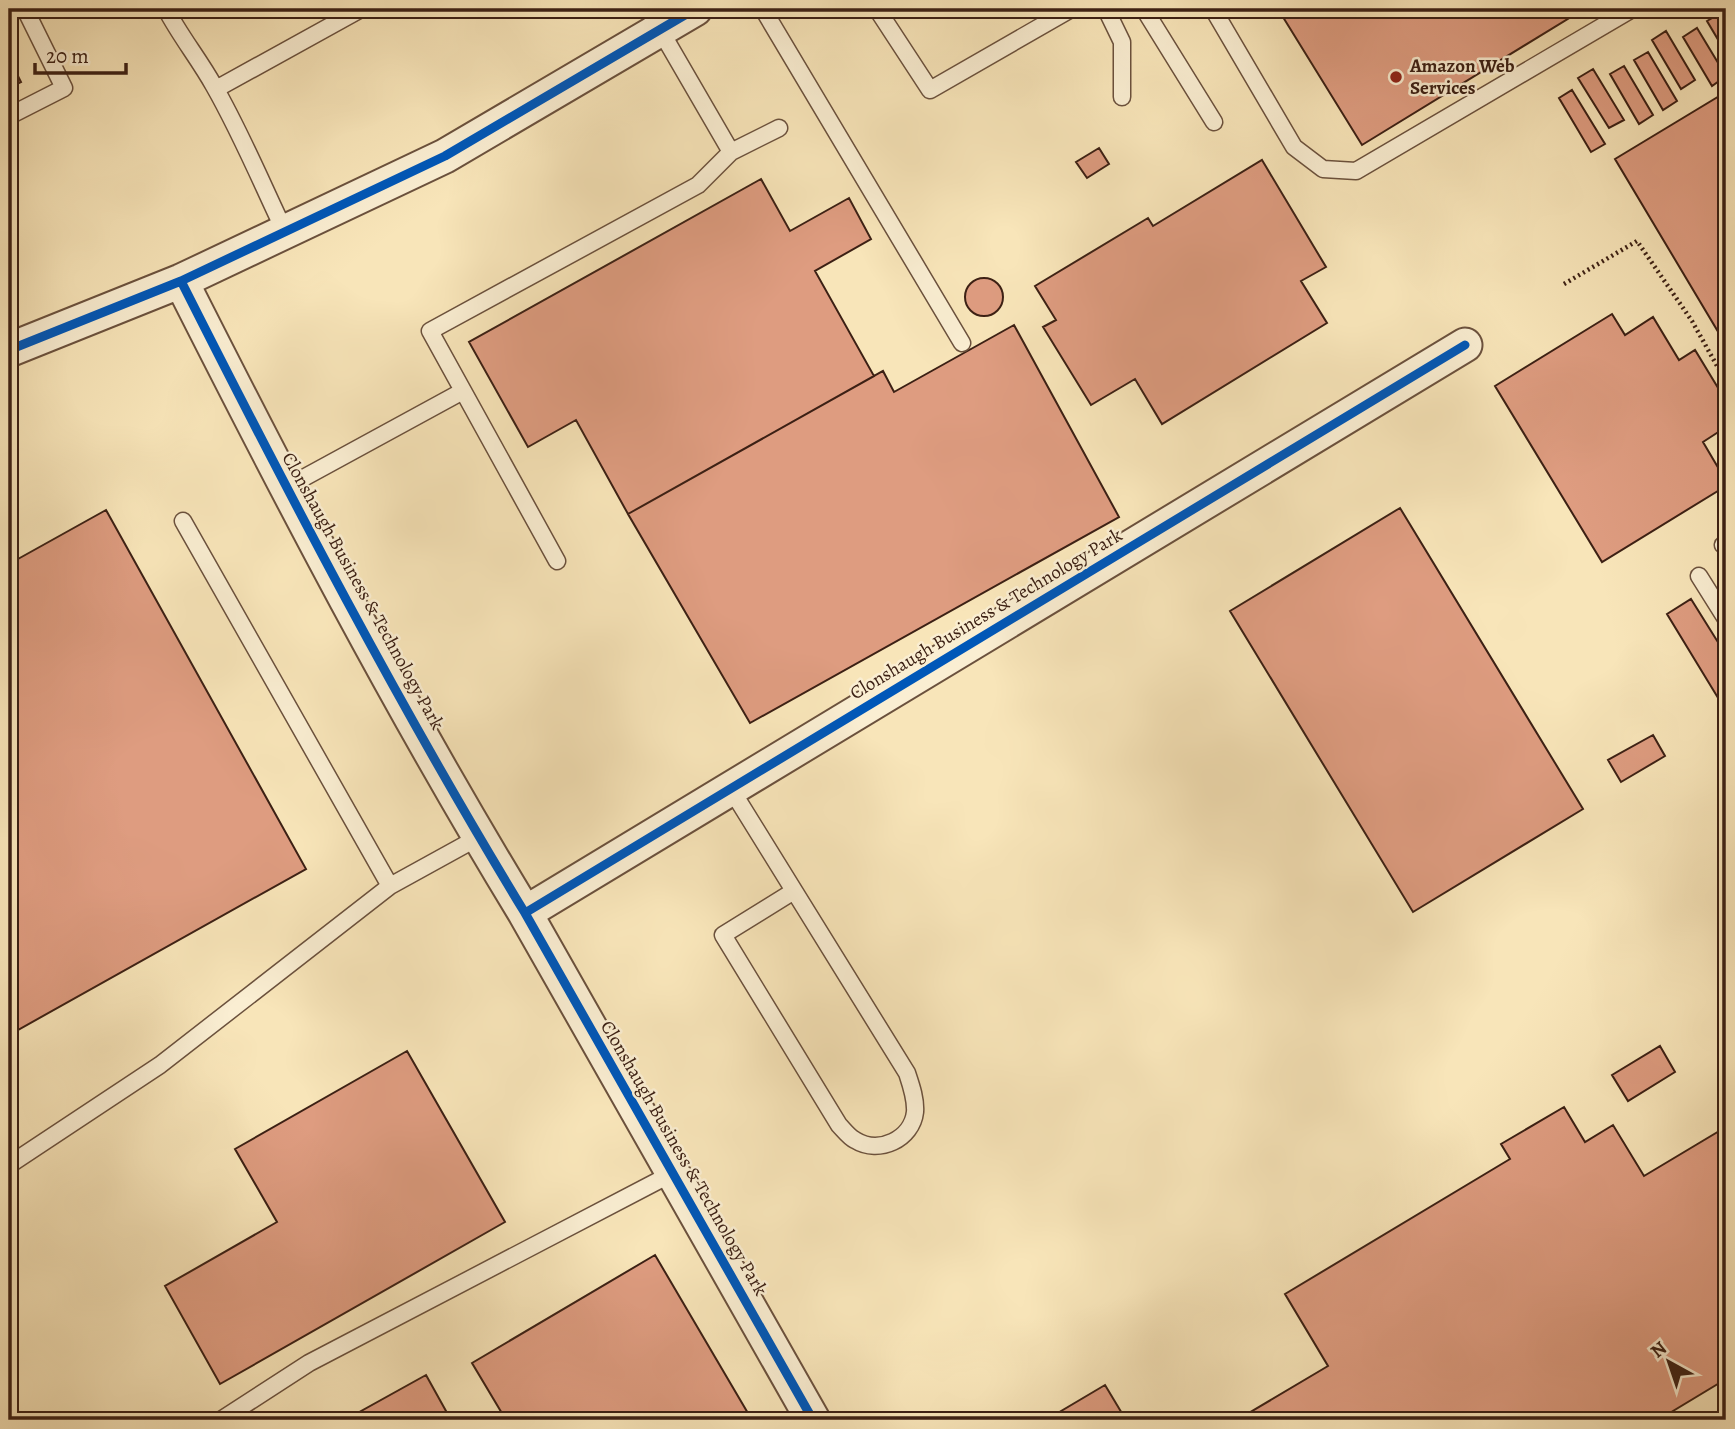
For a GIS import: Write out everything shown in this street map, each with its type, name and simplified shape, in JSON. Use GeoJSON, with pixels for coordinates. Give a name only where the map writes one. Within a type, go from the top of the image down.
{"type":"FeatureCollection","features":[{"type":"Feature","properties":{"kind":"street"},"geometry":{"type":"LineString","coordinates":[[9,350],[181,281],[445,156],[654,19],[695,9]]}},
{"type":"Feature","properties":{"kind":"street","name":"Clonshaugh Business & Technology Park"},"geometry":{"type":"LineString","coordinates":[[181,281],[285,488],[479,837],[525,913],[813,1420]]}},
{"type":"Feature","properties":{"kind":"street","name":"Clonshaugh Business & Technology Park"},"geometry":{"type":"LineString","coordinates":[[525,913],[1465,345]]}},
{"type":"Feature","properties":{"kind":"lane"},"geometry":{"type":"LineString","coordinates":[[9,116],[64,88],[25,9]]}},
{"type":"Feature","properties":{"kind":"lane"},"geometry":{"type":"LineString","coordinates":[[166,9],[179,34],[200,61],[216,89],[285,232]]}},
{"type":"Feature","properties":{"kind":"lane"},"geometry":{"type":"LineString","coordinates":[[216,89],[340,14],[361,9]]}},
{"type":"Feature","properties":{"kind":"lane"},"geometry":{"type":"LineString","coordinates":[[763,9],[962,343]]}},
{"type":"Feature","properties":{"kind":"lane"},"geometry":{"type":"LineString","coordinates":[[877,9],[930,89],[1071,9]]}},
{"type":"Feature","properties":{"kind":"lane"},"geometry":{"type":"LineString","coordinates":[[1106,9],[1122,42],[1122,97]]}},
{"type":"Feature","properties":{"kind":"lane"},"geometry":{"type":"LineString","coordinates":[[1144,9],[1213,122]]}},
{"type":"Feature","properties":{"kind":"lane"},"geometry":{"type":"LineString","coordinates":[[1213,9],[1294,147],[1323,169],[1356,170],[1632,9]]}},
{"type":"Feature","properties":{"kind":"lane"},"geometry":{"type":"LineString","coordinates":[[654,19],[730,152]]}},
{"type":"Feature","properties":{"kind":"lane"},"geometry":{"type":"LineString","coordinates":[[557,561],[430,331],[698,185],[730,152],[779,128]]}},
{"type":"Feature","properties":{"kind":"lane"},"geometry":{"type":"LineString","coordinates":[[285,488],[463,391]]}},
{"type":"Feature","properties":{"kind":"lane"},"geometry":{"type":"LineString","coordinates":[[183,520],[390,886]]}},
{"type":"Feature","properties":{"kind":"lane"},"geometry":{"type":"LineString","coordinates":[[1699,576],[1726,619]]}},
{"type":"Feature","properties":{"kind":"lane"},"geometry":{"type":"LineString","coordinates":[[731,789],[907,1073],[915,1112],[910,1129],[894,1142],[876,1146],[856,1141],[839,1125],[723,935],[794,891]]}},
{"type":"Feature","properties":{"kind":"lane"},"geometry":{"type":"LineString","coordinates":[[9,1165],[160,1065],[390,886],[479,837]]}},
{"type":"Feature","properties":{"kind":"lane"},"geometry":{"type":"LineString","coordinates":[[221,1420],[309,1363],[673,1173]]}},
{"type":"Feature","properties":{"kind":"path"},"geometry":{"type":"LineString","coordinates":[[1564,284],[1637,241],[1692,321],[1726,382]]}},
{"type":"Feature","properties":{"kind":"building","name":"Amazon Web Services"},"geometry":{"type":"Polygon","coordinates":[[[1278,9],[1584,9],[1362,145],[1278,9]]]}},
{"type":"Feature","properties":{"kind":"building"},"geometry":{"type":"Polygon","coordinates":[[[1721,13],[1726,21],[1726,53],[1707,21],[1721,13]]]}},
{"type":"Feature","properties":{"kind":"building"},"geometry":{"type":"Polygon","coordinates":[[[1697,28],[1726,76],[1712,86],[1683,37],[1697,28]]]}},
{"type":"Feature","properties":{"kind":"building"},"geometry":{"type":"Polygon","coordinates":[[[1666,31],[1695,80],[1681,89],[1652,40],[1666,31]]]}},
{"type":"Feature","properties":{"kind":"building"},"geometry":{"type":"Polygon","coordinates":[[[1648,52],[1677,101],[1663,110],[1634,60],[1648,52]]]}},
{"type":"Feature","properties":{"kind":"building"},"geometry":{"type":"Polygon","coordinates":[[[9,58],[21,82],[9,88],[9,58]]]}},
{"type":"Feature","properties":{"kind":"building"},"geometry":{"type":"Polygon","coordinates":[[[1624,66],[1653,115],[1639,124],[1610,74],[1624,66]]]}},
{"type":"Feature","properties":{"kind":"building"},"geometry":{"type":"Polygon","coordinates":[[[1593,69],[1624,120],[1609,128],[1578,78],[1593,69]]]}},
{"type":"Feature","properties":{"kind":"building"},"geometry":{"type":"Polygon","coordinates":[[[1572,90],[1605,144],[1591,152],[1559,98],[1572,90]]]}},
{"type":"Feature","properties":{"kind":"building"},"geometry":{"type":"Polygon","coordinates":[[[1726,92],[1726,345],[1615,159],[1726,92]]]}},
{"type":"Feature","properties":{"kind":"building"},"geometry":{"type":"Polygon","coordinates":[[[1099,148],[1109,164],[1087,178],[1076,162],[1099,148]]]}},
{"type":"Feature","properties":{"kind":"building"},"geometry":{"type":"Polygon","coordinates":[[[1262,160],[1326,267],[1301,281],[1327,323],[1162,424],[1135,379],[1091,405],[1043,327],[1056,320],[1035,286],[1148,218],[1153,226],[1262,160]]]}},
{"type":"Feature","properties":{"kind":"building"},"geometry":{"type":"Polygon","coordinates":[[[761,179],[790,231],[849,198],[871,239],[815,271],[874,376],[628,514],[576,420],[528,447],[469,342],[761,179]]]}},
{"type":"Feature","properties":{"kind":"building"},"geometry":{"type":"Polygon","coordinates":[[[984,278],[997,284],[1003,297],[997,310],[984,316],[971,310],[965,297],[971,284],[984,278]]]}},
{"type":"Feature","properties":{"kind":"building"},"geometry":{"type":"Polygon","coordinates":[[[1612,314],[1625,335],[1653,317],[1679,360],[1695,350],[1726,401],[1726,427],[1703,442],[1726,481],[1726,486],[1602,562],[1495,386],[1612,314]]]}},
{"type":"Feature","properties":{"kind":"building"},"geometry":{"type":"Polygon","coordinates":[[[1014,325],[1119,517],[750,723],[628,514],[883,371],[894,392],[1014,325]]]}},
{"type":"Feature","properties":{"kind":"building"},"geometry":{"type":"Polygon","coordinates":[[[1400,508],[1583,809],[1413,912],[1230,611],[1400,508]]]}},
{"type":"Feature","properties":{"kind":"building"},"geometry":{"type":"Polygon","coordinates":[[[106,510],[306,869],[9,1035],[9,564],[106,510]]]}},
{"type":"Feature","properties":{"kind":"building"},"geometry":{"type":"Polygon","coordinates":[[[1691,599],[1726,655],[1726,711],[1667,614],[1691,599]]]}},
{"type":"Feature","properties":{"kind":"building"},"geometry":{"type":"Polygon","coordinates":[[[1653,735],[1665,756],[1621,782],[1608,760],[1653,735]]]}},
{"type":"Feature","properties":{"kind":"building"},"geometry":{"type":"Polygon","coordinates":[[[1660,1046],[1675,1072],[1628,1101],[1612,1075],[1660,1046]]]}},
{"type":"Feature","properties":{"kind":"building"},"geometry":{"type":"Polygon","coordinates":[[[407,1051],[505,1222],[220,1384],[165,1286],[277,1222],[235,1149],[407,1051]]]}},
{"type":"Feature","properties":{"kind":"building"},"geometry":{"type":"Polygon","coordinates":[[[1564,1107],[1585,1142],[1613,1125],[1644,1176],[1726,1127],[1726,1379],[1658,1420],[1237,1420],[1328,1366],[1285,1294],[1510,1159],[1501,1144],[1564,1107]]]}},
{"type":"Feature","properties":{"kind":"building"},"geometry":{"type":"Polygon","coordinates":[[[655,1255],[752,1420],[506,1420],[472,1363],[655,1255]]]}},
{"type":"Feature","properties":{"kind":"building"},"geometry":{"type":"Polygon","coordinates":[[[426,1375],[451,1420],[345,1420],[426,1375]]]}},
{"type":"Feature","properties":{"kind":"building"},"geometry":{"type":"Polygon","coordinates":[[[1105,1385],[1126,1420],[1046,1420],[1105,1385]]]}},
{"type":"Feature","properties":{"kind":"cycle path"},"geometry":{"type":"LineString","coordinates":[[9,350],[181,281],[445,156],[695,9]]}},
{"type":"Feature","properties":{"kind":"cycle path"},"geometry":{"type":"LineString","coordinates":[[181,281],[304,521],[390,679],[813,1420]]}},
{"type":"Feature","properties":{"kind":"cycle path"},"geometry":{"type":"LineString","coordinates":[[525,913],[1465,345]]}},
{"type":"Feature","properties":{"kind":"place","name":"Amazon Web Services"},"geometry":{"type":"Point","coordinates":[1396,77]}}]}
